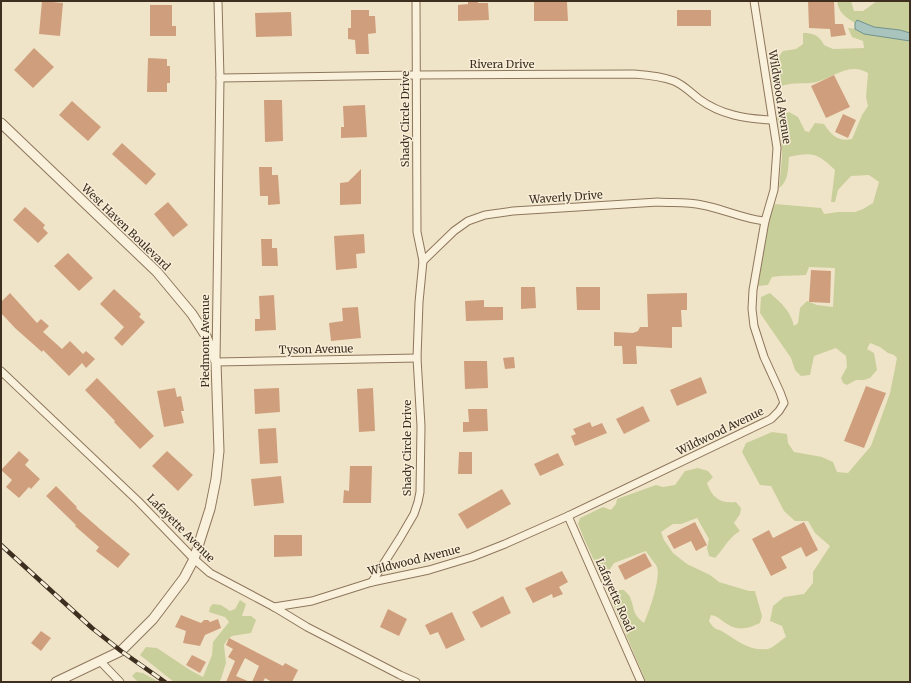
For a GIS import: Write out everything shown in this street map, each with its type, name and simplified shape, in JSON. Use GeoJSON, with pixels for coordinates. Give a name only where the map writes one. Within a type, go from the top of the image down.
{"type":"FeatureCollection","features":[{"type":"Feature","properties":{"kind":"street","name":"Piedmont Avenue"},"geometry":{"type":"LineString","coordinates":[[56,682],[121,651],[153,619],[184,578],[194,559],[210,508],[216,479],[219,451],[216,362],[220,78],[218,1]]}},
{"type":"Feature","properties":{"kind":"street","name":"Shady Circle Drive"},"geometry":{"type":"LineString","coordinates":[[372,582],[414,514],[420,492],[421,426],[417,358],[422,261],[417,232],[416,1]]}},
{"type":"Feature","properties":{"kind":"street","name":"Wildwood Avenue"},"geometry":{"type":"LineString","coordinates":[[274,607],[312,601],[372,582],[429,570],[472,557],[568,516],[771,419],[780,411],[784,403],[760,345],[754,326],[752,309],[753,290],[765,221],[774,190],[777,148],[754,1]]}},
{"type":"Feature","properties":{"kind":"street","name":"Rivera Drive"},"geometry":{"type":"LineString","coordinates":[[220,78],[634,74],[663,77],[676,82],[688,89],[700,100],[728,115],[741,118],[772,120]]}},
{"type":"Feature","properties":{"kind":"street","name":"West Haven Boulevard"},"geometry":{"type":"LineString","coordinates":[[1,124],[157,272],[192,314],[206,336],[216,362]]}},
{"type":"Feature","properties":{"kind":"street","name":"Waverly Drive"},"geometry":{"type":"LineString","coordinates":[[422,261],[454,231],[468,221],[485,215],[513,211],[658,202],[701,205],[746,218],[765,221]]}},
{"type":"Feature","properties":{"kind":"street","name":"Tyson Avenue"},"geometry":{"type":"LineString","coordinates":[[216,362],[417,358]]}},
{"type":"Feature","properties":{"kind":"street","name":"Lafayette Avenue"},"geometry":{"type":"LineString","coordinates":[[1,371],[138,501],[194,559],[210,573],[274,607],[307,627],[416,682]]}},
{"type":"Feature","properties":{"kind":"street","name":"Lafayette Road"},"geometry":{"type":"LineString","coordinates":[[568,516],[641,682]]}},
{"type":"Feature","properties":{"kind":"street"},"geometry":{"type":"LineString","coordinates":[[100,661],[120,682]]}},
{"type":"Feature","properties":{"kind":"green space"},"geometry":{"type":"Polygon","coordinates":[[[837,1],[851,1],[854,11],[863,11],[877,1],[910,1],[910,33],[900,30],[874,27],[857,21],[855,23],[843,14],[839,9],[837,1]]]}},
{"type":"Feature","properties":{"kind":"green space"},"geometry":{"type":"Polygon","coordinates":[[[848,28],[855,29],[864,34],[910,41],[910,682],[646,682],[610,597],[612,590],[624,590],[630,597],[637,617],[644,623],[656,587],[658,572],[657,567],[646,551],[614,563],[604,575],[599,571],[585,541],[578,524],[580,518],[603,507],[611,510],[616,504],[617,499],[656,485],[663,487],[675,485],[685,471],[698,468],[708,471],[713,477],[707,483],[714,496],[722,501],[736,502],[741,508],[740,514],[734,523],[740,531],[729,540],[715,558],[709,556],[707,548],[709,539],[697,518],[681,524],[673,524],[661,532],[664,540],[673,553],[687,564],[710,575],[719,582],[749,591],[755,591],[762,616],[760,623],[748,628],[740,629],[731,626],[711,615],[709,621],[715,628],[745,645],[756,649],[768,649],[775,646],[786,637],[782,626],[770,621],[773,606],[784,597],[804,594],[813,583],[813,572],[830,546],[815,533],[808,521],[795,521],[784,511],[771,486],[760,485],[742,452],[746,443],[772,432],[787,434],[788,443],[794,452],[822,457],[833,462],[837,472],[848,473],[871,446],[890,393],[897,358],[894,355],[870,343],[867,349],[874,353],[877,370],[870,378],[856,380],[847,385],[843,383],[841,378],[847,367],[846,356],[836,348],[814,356],[810,375],[801,376],[795,370],[791,358],[760,313],[761,297],[770,293],[788,311],[794,326],[798,323],[800,308],[807,301],[817,305],[833,307],[835,268],[809,267],[806,275],[772,277],[768,285],[758,286],[768,223],[775,204],[821,208],[824,214],[855,212],[873,203],[879,182],[869,175],[851,176],[838,190],[835,202],[831,202],[835,170],[824,160],[809,154],[789,157],[785,182],[779,188],[782,157],[781,136],[777,117],[789,112],[798,117],[805,131],[809,132],[815,123],[824,124],[835,137],[847,140],[852,139],[862,115],[868,106],[866,97],[868,73],[861,70],[846,70],[817,82],[789,84],[776,88],[774,73],[778,59],[783,51],[796,49],[803,44],[803,33],[815,35],[824,45],[833,49],[864,48],[863,41],[852,37],[848,28]]]}},
{"type":"Feature","properties":{"kind":"green space"},"geometry":{"type":"Polygon","coordinates":[[[240,600],[246,604],[242,616],[251,616],[256,620],[251,633],[232,636],[224,645],[226,663],[219,682],[174,682],[140,655],[146,647],[157,648],[203,677],[212,655],[213,642],[229,622],[225,617],[209,612],[210,607],[213,604],[221,605],[230,611],[235,609],[240,600]]]}},
{"type":"Feature","properties":{"kind":"green space"},"geometry":{"type":"Polygon","coordinates":[[[136,672],[143,673],[159,682],[138,682],[132,676],[136,672]]]}},
{"type":"Feature","properties":{"kind":"water"},"geometry":{"type":"Polygon","coordinates":[[[857,20],[874,27],[900,30],[910,33],[910,41],[864,34],[855,29],[855,23],[857,20]]]}},
{"type":"Feature","properties":{"kind":"building"},"geometry":{"type":"Polygon","coordinates":[[[42,1],[63,3],[60,36],[39,34],[42,1]]]}},
{"type":"Feature","properties":{"kind":"building"},"geometry":{"type":"Polygon","coordinates":[[[468,1],[488,3],[489,20],[458,21],[458,5],[468,4],[468,1]]]}},
{"type":"Feature","properties":{"kind":"building"},"geometry":{"type":"Polygon","coordinates":[[[808,1],[834,1],[835,24],[843,24],[846,35],[831,37],[830,29],[809,28],[808,1]]]}},
{"type":"Feature","properties":{"kind":"building"},"geometry":{"type":"Polygon","coordinates":[[[534,2],[567,2],[568,21],[534,21],[534,2]]]}},
{"type":"Feature","properties":{"kind":"building"},"geometry":{"type":"Polygon","coordinates":[[[150,5],[172,5],[172,26],[176,26],[176,36],[150,36],[150,5]]]}},
{"type":"Feature","properties":{"kind":"building"},"geometry":{"type":"Polygon","coordinates":[[[351,10],[369,10],[369,16],[375,16],[376,33],[368,34],[369,54],[356,54],[355,40],[348,39],[348,28],[351,28],[351,10]]]}},
{"type":"Feature","properties":{"kind":"building"},"geometry":{"type":"Polygon","coordinates":[[[677,10],[711,10],[711,26],[677,26],[677,10]]]}},
{"type":"Feature","properties":{"kind":"building"},"geometry":{"type":"Polygon","coordinates":[[[291,12],[292,36],[256,37],[255,13],[291,12]]]}},
{"type":"Feature","properties":{"kind":"building"},"geometry":{"type":"Polygon","coordinates":[[[34,48],[54,67],[33,88],[14,70],[34,48]]]}},
{"type":"Feature","properties":{"kind":"building"},"geometry":{"type":"Polygon","coordinates":[[[148,58],[167,59],[167,66],[170,66],[170,83],[167,83],[167,92],[147,92],[148,58]]]}},
{"type":"Feature","properties":{"kind":"building"},"geometry":{"type":"Polygon","coordinates":[[[834,75],[850,107],[826,118],[811,86],[834,75]]]}},
{"type":"Feature","properties":{"kind":"building"},"geometry":{"type":"Polygon","coordinates":[[[264,100],[282,100],[283,141],[265,142],[264,100]]]}},
{"type":"Feature","properties":{"kind":"building"},"geometry":{"type":"Polygon","coordinates":[[[72,101],[101,127],[88,141],[59,115],[72,101]]]}},
{"type":"Feature","properties":{"kind":"building"},"geometry":{"type":"Polygon","coordinates":[[[365,105],[367,137],[341,138],[341,127],[344,127],[343,106],[365,105]]]}},
{"type":"Feature","properties":{"kind":"building"},"geometry":{"type":"Polygon","coordinates":[[[843,114],[856,120],[848,138],[835,132],[843,114]]]}},
{"type":"Feature","properties":{"kind":"building"},"geometry":{"type":"Polygon","coordinates":[[[122,143],[156,174],[146,185],[112,154],[122,143]]]}},
{"type":"Feature","properties":{"kind":"building"},"geometry":{"type":"Polygon","coordinates":[[[259,167],[272,167],[272,175],[278,175],[280,204],[268,205],[268,196],[260,196],[259,167]]]}},
{"type":"Feature","properties":{"kind":"building"},"geometry":{"type":"Polygon","coordinates":[[[361,169],[361,204],[340,205],[340,183],[348,182],[361,169]]]}},
{"type":"Feature","properties":{"kind":"building"},"geometry":{"type":"Polygon","coordinates":[[[168,202],[188,225],[173,237],[154,214],[168,202]]]}},
{"type":"Feature","properties":{"kind":"building"},"geometry":{"type":"Polygon","coordinates":[[[25,207],[45,225],[43,228],[48,233],[38,243],[13,220],[25,207]]]}},
{"type":"Feature","properties":{"kind":"building"},"geometry":{"type":"Polygon","coordinates":[[[364,234],[365,253],[356,254],[357,268],[336,270],[334,236],[364,234]]]}},
{"type":"Feature","properties":{"kind":"building"},"geometry":{"type":"Polygon","coordinates":[[[261,239],[272,239],[272,248],[277,248],[278,266],[262,266],[261,239]]]}},
{"type":"Feature","properties":{"kind":"building"},"geometry":{"type":"Polygon","coordinates":[[[68,253],[93,278],[79,291],[54,266],[68,253]]]}},
{"type":"Feature","properties":{"kind":"building"},"geometry":{"type":"Polygon","coordinates":[[[811,270],[831,271],[830,303],[809,302],[811,270]]]}},
{"type":"Feature","properties":{"kind":"building"},"geometry":{"type":"Polygon","coordinates":[[[521,287],[535,287],[536,308],[521,309],[521,287]]]}},
{"type":"Feature","properties":{"kind":"building"},"geometry":{"type":"Polygon","coordinates":[[[576,287],[600,287],[600,310],[577,310],[576,287]]]}},
{"type":"Feature","properties":{"kind":"building"},"geometry":{"type":"Polygon","coordinates":[[[114,289],[141,314],[139,317],[145,322],[122,346],[114,338],[124,327],[100,304],[114,289]]]}},
{"type":"Feature","properties":{"kind":"building"},"geometry":{"type":"Polygon","coordinates":[[[10,293],[37,323],[41,319],[49,326],[43,332],[62,349],[70,341],[83,354],[86,351],[95,359],[86,368],[82,363],[69,376],[43,350],[42,352],[15,328],[1,313],[1,302],[10,293]]]}},
{"type":"Feature","properties":{"kind":"building"},"geometry":{"type":"Polygon","coordinates":[[[687,293],[687,310],[681,310],[682,327],[672,327],[672,348],[636,346],[637,364],[623,364],[622,346],[614,346],[614,332],[633,333],[638,331],[640,327],[648,327],[647,294],[687,293]]]}},
{"type":"Feature","properties":{"kind":"building"},"geometry":{"type":"Polygon","coordinates":[[[274,295],[276,330],[255,331],[255,319],[260,319],[259,296],[274,295]]]}},
{"type":"Feature","properties":{"kind":"building"},"geometry":{"type":"Polygon","coordinates":[[[484,300],[484,307],[503,307],[503,320],[466,321],[465,301],[484,300]]]}},
{"type":"Feature","properties":{"kind":"building"},"geometry":{"type":"Polygon","coordinates":[[[358,307],[361,338],[331,341],[329,323],[343,321],[342,308],[358,307]]]}},
{"type":"Feature","properties":{"kind":"building"},"geometry":{"type":"Polygon","coordinates":[[[514,357],[515,368],[505,369],[503,358],[514,357]]]}},
{"type":"Feature","properties":{"kind":"building"},"geometry":{"type":"Polygon","coordinates":[[[464,361],[487,361],[488,388],[465,389],[464,361]]]}},
{"type":"Feature","properties":{"kind":"building"},"geometry":{"type":"Polygon","coordinates":[[[701,377],[707,393],[677,406],[670,390],[701,377]]]}},
{"type":"Feature","properties":{"kind":"building"},"geometry":{"type":"Polygon","coordinates":[[[97,378],[154,436],[140,449],[85,390],[97,378]]]}},
{"type":"Feature","properties":{"kind":"building"},"geometry":{"type":"Polygon","coordinates":[[[866,386],[886,393],[864,448],[844,441],[866,386]]]}},
{"type":"Feature","properties":{"kind":"building"},"geometry":{"type":"Polygon","coordinates":[[[175,388],[177,397],[181,396],[184,411],[181,411],[184,423],[164,427],[157,391],[175,388]]]}},
{"type":"Feature","properties":{"kind":"building"},"geometry":{"type":"Polygon","coordinates":[[[279,388],[280,412],[255,414],[254,389],[279,388]]]}},
{"type":"Feature","properties":{"kind":"building"},"geometry":{"type":"Polygon","coordinates":[[[373,388],[375,431],[359,432],[357,389],[373,388]]]}},
{"type":"Feature","properties":{"kind":"building"},"geometry":{"type":"Polygon","coordinates":[[[643,406],[650,421],[624,434],[616,419],[643,406]]]}},
{"type":"Feature","properties":{"kind":"building"},"geometry":{"type":"Polygon","coordinates":[[[468,409],[487,409],[488,431],[463,432],[463,422],[469,422],[468,409]]]}},
{"type":"Feature","properties":{"kind":"building"},"geometry":{"type":"Polygon","coordinates":[[[590,422],[592,427],[602,423],[607,433],[575,446],[571,436],[576,434],[573,429],[590,422]]]}},
{"type":"Feature","properties":{"kind":"building"},"geometry":{"type":"Polygon","coordinates":[[[276,428],[278,463],[260,464],[258,429],[276,428]]]}},
{"type":"Feature","properties":{"kind":"building"},"geometry":{"type":"Polygon","coordinates":[[[19,451],[29,460],[25,465],[40,479],[31,489],[29,487],[19,498],[6,487],[12,480],[1,470],[19,451]]]}},
{"type":"Feature","properties":{"kind":"building"},"geometry":{"type":"Polygon","coordinates":[[[167,451],[193,475],[178,491],[152,466],[167,451]]]}},
{"type":"Feature","properties":{"kind":"building"},"geometry":{"type":"Polygon","coordinates":[[[459,452],[472,452],[472,474],[458,474],[459,452]]]}},
{"type":"Feature","properties":{"kind":"building"},"geometry":{"type":"Polygon","coordinates":[[[558,453],[564,465],[540,476],[534,464],[558,453]]]}},
{"type":"Feature","properties":{"kind":"building"},"geometry":{"type":"Polygon","coordinates":[[[350,466],[372,466],[371,503],[343,503],[344,490],[349,491],[350,466]]]}},
{"type":"Feature","properties":{"kind":"building"},"geometry":{"type":"Polygon","coordinates":[[[281,476],[284,503],[254,506],[251,479],[281,476]]]}},
{"type":"Feature","properties":{"kind":"building"},"geometry":{"type":"Polygon","coordinates":[[[56,486],[77,507],[76,508],[130,554],[118,568],[96,551],[99,547],[75,526],[76,525],[46,496],[56,486]]]}},
{"type":"Feature","properties":{"kind":"building"},"geometry":{"type":"Polygon","coordinates":[[[502,489],[511,504],[467,529],[458,514],[502,489]]]}},
{"type":"Feature","properties":{"kind":"building"},"geometry":{"type":"Polygon","coordinates":[[[695,522],[707,545],[696,551],[691,541],[674,549],[667,536],[695,522]]]}},
{"type":"Feature","properties":{"kind":"building"},"geometry":{"type":"Polygon","coordinates":[[[804,522],[818,550],[806,557],[801,547],[781,557],[787,568],[771,576],[752,539],[769,530],[773,538],[804,522]]]}},
{"type":"Feature","properties":{"kind":"building"},"geometry":{"type":"Polygon","coordinates":[[[274,535],[302,535],[302,556],[274,557],[274,535]]]}},
{"type":"Feature","properties":{"kind":"building"},"geometry":{"type":"Polygon","coordinates":[[[645,553],[652,566],[625,580],[618,566],[645,553]]]}},
{"type":"Feature","properties":{"kind":"building"},"geometry":{"type":"Polygon","coordinates":[[[562,571],[568,582],[559,587],[563,594],[553,598],[552,594],[533,603],[525,588],[562,571]]]}},
{"type":"Feature","properties":{"kind":"building"},"geometry":{"type":"Polygon","coordinates":[[[503,596],[511,613],[481,628],[472,612],[503,596]]]}},
{"type":"Feature","properties":{"kind":"building"},"geometry":{"type":"Polygon","coordinates":[[[388,609],[407,619],[399,636],[380,627],[388,609]]]}},
{"type":"Feature","properties":{"kind":"building"},"geometry":{"type":"Polygon","coordinates":[[[452,612],[465,640],[446,649],[438,632],[430,635],[425,625],[452,612]]]}},
{"type":"Feature","properties":{"kind":"building"},"geometry":{"type":"Polygon","coordinates":[[[181,615],[201,623],[204,620],[208,620],[210,622],[218,619],[221,628],[205,635],[200,646],[183,643],[186,631],[175,627],[181,615]]]}},
{"type":"Feature","properties":{"kind":"building"},"geometry":{"type":"Polygon","coordinates":[[[41,631],[51,638],[41,651],[31,643],[41,631]]]}},
{"type":"Feature","properties":{"kind":"building"},"geometry":{"type":"Polygon","coordinates":[[[229,638],[283,666],[285,663],[298,670],[292,682],[272,682],[265,678],[263,682],[252,682],[259,666],[245,658],[236,676],[250,682],[226,682],[235,661],[228,657],[233,649],[226,645],[229,638]]]}},
{"type":"Feature","properties":{"kind":"building"},"geometry":{"type":"Polygon","coordinates":[[[192,655],[206,662],[200,673],[186,665],[192,655]]]}},
{"type":"Feature","properties":{"kind":"railway"},"geometry":{"type":"LineString","coordinates":[[1,545],[92,628],[121,651],[165,682]]}}]}
